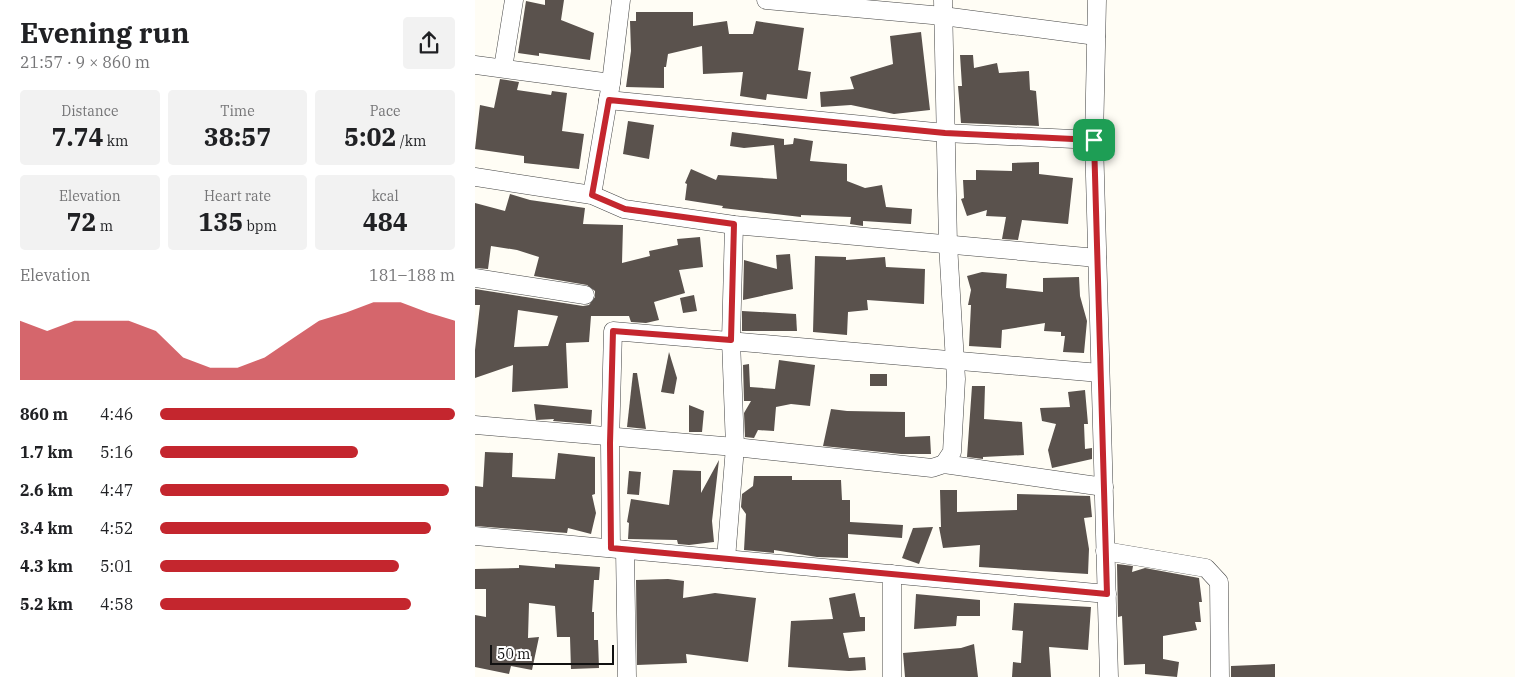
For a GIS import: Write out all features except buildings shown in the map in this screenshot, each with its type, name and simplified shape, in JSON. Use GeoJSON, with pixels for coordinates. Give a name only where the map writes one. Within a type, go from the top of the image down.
{"type":"FeatureCollection","features":[{"type":"Feature","properties":{"kind":"street"},"geometry":{"type":"LineString","coordinates":[[503,68],[514,0]]}},
{"type":"Feature","properties":{"kind":"street"},"geometry":{"type":"LineString","coordinates":[[592,195],[610,91],[621,0]]}},
{"type":"Feature","properties":{"kind":"street"},"geometry":{"type":"LineString","coordinates":[[766,0],[943,8],[1097,36]]}},
{"type":"Feature","properties":{"kind":"street"},"geometry":{"type":"LineString","coordinates":[[1097,0],[1094,140],[1109,677]]}},
{"type":"Feature","properties":{"kind":"street"},"geometry":{"type":"LineString","coordinates":[[943,8],[948,244],[956,379],[952,452],[944,464]]}},
{"type":"Feature","properties":{"kind":"street"},"geometry":{"type":"LineString","coordinates":[[475,64],[503,68],[610,91],[945,133],[1094,140]]}},
{"type":"Feature","properties":{"kind":"street"},"geometry":{"type":"LineString","coordinates":[[475,177],[592,195],[625,209],[734,224],[1097,258]]}},
{"type":"Feature","properties":{"kind":"street"},"geometry":{"type":"LineString","coordinates":[[726,559],[735,447],[731,340],[734,224]]}},
{"type":"Feature","properties":{"kind":"street"},"geometry":{"type":"LineString","coordinates":[[475,278],[585,295]]}},
{"type":"Feature","properties":{"kind":"street"},"geometry":{"type":"LineString","coordinates":[[627,677],[610,436],[613,331],[954,358],[1101,372]]}},
{"type":"Feature","properties":{"kind":"street"},"geometry":{"type":"LineString","coordinates":[[475,425],[735,447],[932,468],[944,464],[1104,487]]}},
{"type":"Feature","properties":{"kind":"street"},"geometry":{"type":"LineString","coordinates":[[475,536],[1107,594]]}},
{"type":"Feature","properties":{"kind":"street"},"geometry":{"type":"LineString","coordinates":[[1105,551],[1206,568],[1219,582],[1220,677]]}},
{"type":"Feature","properties":{"kind":"street"},"geometry":{"type":"LineString","coordinates":[[891,677],[892,574]]}},
{"type":"Feature","properties":{"kind":"route"},"geometry":{"type":"LineString","coordinates":[[609,100],[945,133],[1094,140],[1107,594],[611,548],[610,443],[613,331],[731,340],[734,224],[625,209],[592,195],[609,100]]}}]}
